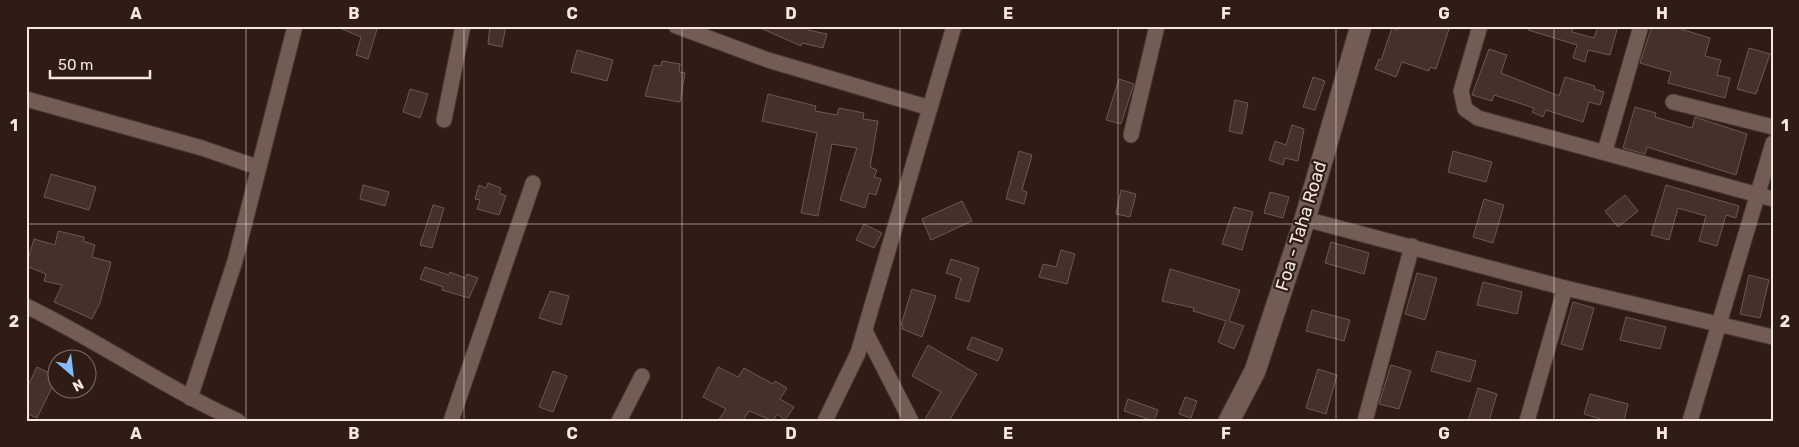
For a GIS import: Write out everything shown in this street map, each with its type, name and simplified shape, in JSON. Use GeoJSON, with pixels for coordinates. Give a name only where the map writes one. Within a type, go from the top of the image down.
{"type":"FeatureCollection","features":[{"type":"Feature","properties":{"kind":"street"},"geometry":{"type":"LineString","coordinates":[[190,398],[235,261],[295,26]]}},
{"type":"Feature","properties":{"kind":"street"},"geometry":{"type":"LineString","coordinates":[[444,120],[463,26]]}},
{"type":"Feature","properties":{"kind":"street"},"geometry":{"type":"LineString","coordinates":[[676,26],[768,60],[930,108]]}},
{"type":"Feature","properties":{"kind":"street"},"geometry":{"type":"LineString","coordinates":[[824,421],[858,353],[954,26]]}},
{"type":"Feature","properties":{"kind":"street"},"geometry":{"type":"LineString","coordinates":[[1131,135],[1156,26]]}},
{"type":"Feature","properties":{"kind":"street","name":"Foa - Taha Road"},"geometry":{"type":"LineString","coordinates":[[1229,421],[1254,372],[1305,219],[1361,26]]}},
{"type":"Feature","properties":{"kind":"street"},"geometry":{"type":"LineString","coordinates":[[1480,26],[1461,91],[1465,110],[1478,118],[1773,198]]}},
{"type":"Feature","properties":{"kind":"street"},"geometry":{"type":"LineString","coordinates":[[1605,151],[1641,26]]}},
{"type":"Feature","properties":{"kind":"street"},"geometry":{"type":"LineString","coordinates":[[26,99],[202,148],[258,167]]}},
{"type":"Feature","properties":{"kind":"street"},"geometry":{"type":"LineString","coordinates":[[1673,102],[1773,127]]}},
{"type":"Feature","properties":{"kind":"street"},"geometry":{"type":"LineString","coordinates":[[1690,421],[1756,194],[1773,143]]}},
{"type":"Feature","properties":{"kind":"street"},"geometry":{"type":"LineString","coordinates":[[451,421],[533,183]]}},
{"type":"Feature","properties":{"kind":"street"},"geometry":{"type":"LineString","coordinates":[[1305,219],[1565,288],[1773,337]]}},
{"type":"Feature","properties":{"kind":"street"},"geometry":{"type":"LineString","coordinates":[[1364,421],[1412,246]]}},
{"type":"Feature","properties":{"kind":"street"},"geometry":{"type":"LineString","coordinates":[[1527,421],[1565,288]]}},
{"type":"Feature","properties":{"kind":"street"},"geometry":{"type":"LineString","coordinates":[[26,306],[93,340],[190,398],[238,421]]}},
{"type":"Feature","properties":{"kind":"street"},"geometry":{"type":"LineString","coordinates":[[865,331],[911,421]]}},
{"type":"Feature","properties":{"kind":"street"},"geometry":{"type":"LineString","coordinates":[[619,421],[642,376]]}},
{"type":"Feature","properties":{"kind":"building"},"geometry":{"type":"Polygon","coordinates":[[[335,26],[370,26],[377,29],[368,59],[356,55],[361,37],[335,26]]]}},
{"type":"Feature","properties":{"kind":"building"},"geometry":{"type":"Polygon","coordinates":[[[490,26],[506,26],[502,47],[488,44],[490,26]]]}},
{"type":"Feature","properties":{"kind":"building"},"geometry":{"type":"Polygon","coordinates":[[[756,26],[810,26],[808,30],[827,34],[823,48],[802,43],[801,46],[756,26]]]}},
{"type":"Feature","properties":{"kind":"building"},"geometry":{"type":"Polygon","coordinates":[[[1399,26],[1450,26],[1436,69],[1430,67],[1429,71],[1402,62],[1396,77],[1375,69],[1379,59],[1381,60],[1392,28],[1398,30],[1399,26]]]}},
{"type":"Feature","properties":{"kind":"building"},"geometry":{"type":"Polygon","coordinates":[[[1528,26],[1573,26],[1572,32],[1594,38],[1598,26],[1618,26],[1610,55],[1588,50],[1585,62],[1573,58],[1577,45],[1528,30],[1528,26]]]}},
{"type":"Feature","properties":{"kind":"building"},"geometry":{"type":"Polygon","coordinates":[[[1652,26],[1682,26],[1681,29],[1710,38],[1705,56],[1721,60],[1717,75],[1730,78],[1725,98],[1668,83],[1671,72],[1640,63],[1652,26]]]}},
{"type":"Feature","properties":{"kind":"building"},"geometry":{"type":"Polygon","coordinates":[[[1749,48],[1770,54],[1756,94],[1737,89],[1749,48]]]}},
{"type":"Feature","properties":{"kind":"building"},"geometry":{"type":"Polygon","coordinates":[[[1489,49],[1507,55],[1501,73],[1559,96],[1565,77],[1595,86],[1594,89],[1604,92],[1600,105],[1589,102],[1583,122],[1546,110],[1543,117],[1532,112],[1534,108],[1494,95],[1492,101],[1472,95],[1489,49]]]}},
{"type":"Feature","properties":{"kind":"building"},"geometry":{"type":"Polygon","coordinates":[[[577,50],[613,60],[607,81],[571,72],[577,50]]]}},
{"type":"Feature","properties":{"kind":"building"},"geometry":{"type":"Polygon","coordinates":[[[662,61],[680,64],[679,72],[685,73],[680,102],[645,96],[654,65],[661,66],[662,61]]]}},
{"type":"Feature","properties":{"kind":"building"},"geometry":{"type":"Polygon","coordinates":[[[1313,77],[1325,81],[1315,110],[1303,107],[1313,77]]]}},
{"type":"Feature","properties":{"kind":"building"},"geometry":{"type":"Polygon","coordinates":[[[1119,79],[1134,84],[1121,124],[1106,120],[1119,79]]]}},
{"type":"Feature","properties":{"kind":"building"},"geometry":{"type":"Polygon","coordinates":[[[410,89],[428,94],[420,118],[403,112],[410,89]]]}},
{"type":"Feature","properties":{"kind":"building"},"geometry":{"type":"Polygon","coordinates":[[[768,94],[816,106],[815,111],[837,115],[839,108],[864,113],[863,119],[878,121],[870,167],[877,170],[874,177],[881,179],[876,195],[869,193],[865,208],[840,200],[857,148],[832,144],[818,216],[801,213],[817,133],[762,121],[768,94]]]}},
{"type":"Feature","properties":{"kind":"building"},"geometry":{"type":"Polygon","coordinates":[[[1235,100],[1248,103],[1242,134],[1229,131],[1235,100]]]}},
{"type":"Feature","properties":{"kind":"building"},"geometry":{"type":"Polygon","coordinates":[[[1635,107],[1656,113],[1655,117],[1692,128],[1695,117],[1747,134],[1736,175],[1647,147],[1645,154],[1623,148],[1635,107]]]}},
{"type":"Feature","properties":{"kind":"building"},"geometry":{"type":"Polygon","coordinates":[[[1292,125],[1304,129],[1298,161],[1285,158],[1283,165],[1269,160],[1275,141],[1286,145],[1292,125]]]}},
{"type":"Feature","properties":{"kind":"building"},"geometry":{"type":"Polygon","coordinates":[[[1019,151],[1032,155],[1022,190],[1027,192],[1024,204],[1006,199],[1019,151]]]}},
{"type":"Feature","properties":{"kind":"building"},"geometry":{"type":"Polygon","coordinates":[[[1453,151],[1492,162],[1486,182],[1448,172],[1453,151]]]}},
{"type":"Feature","properties":{"kind":"building"},"geometry":{"type":"Polygon","coordinates":[[[51,174],[96,187],[89,210],[44,197],[51,174]]]}},
{"type":"Feature","properties":{"kind":"building"},"geometry":{"type":"Polygon","coordinates":[[[488,183],[501,188],[499,193],[506,196],[499,215],[477,209],[480,200],[475,199],[479,185],[486,188],[488,183]]]}},
{"type":"Feature","properties":{"kind":"building"},"geometry":{"type":"Polygon","coordinates":[[[363,185],[389,192],[385,206],[360,199],[363,185]]]}},
{"type":"Feature","properties":{"kind":"building"},"geometry":{"type":"Polygon","coordinates":[[[1666,185],[1739,206],[1736,218],[1726,215],[1717,246],[1699,241],[1706,216],[1678,208],[1669,240],[1651,235],[1666,185]]]}},
{"type":"Feature","properties":{"kind":"building"},"geometry":{"type":"Polygon","coordinates":[[[1121,190],[1136,194],[1130,217],[1116,214],[1121,190]]]}},
{"type":"Feature","properties":{"kind":"building"},"geometry":{"type":"Polygon","coordinates":[[[1270,192],[1289,197],[1283,218],[1264,213],[1270,192]]]}},
{"type":"Feature","properties":{"kind":"building"},"geometry":{"type":"Polygon","coordinates":[[[1625,195],[1638,211],[1618,227],[1605,211],[1625,195]]]}},
{"type":"Feature","properties":{"kind":"building"},"geometry":{"type":"Polygon","coordinates":[[[1484,199],[1504,205],[1493,243],[1473,237],[1484,199]]]}},
{"type":"Feature","properties":{"kind":"building"},"geometry":{"type":"Polygon","coordinates":[[[962,201],[972,221],[931,240],[922,219],[962,201]]]}},
{"type":"Feature","properties":{"kind":"building"},"geometry":{"type":"Polygon","coordinates":[[[433,205],[444,208],[432,248],[420,245],[433,205]]]}},
{"type":"Feature","properties":{"kind":"building"},"geometry":{"type":"Polygon","coordinates":[[[1234,207],[1253,212],[1242,250],[1222,244],[1234,207]]]}},
{"type":"Feature","properties":{"kind":"building"},"geometry":{"type":"Polygon","coordinates":[[[864,224],[882,233],[874,248],[856,240],[864,224]]]}},
{"type":"Feature","properties":{"kind":"building"},"geometry":{"type":"Polygon","coordinates":[[[58,231],[84,237],[83,241],[95,245],[92,257],[111,262],[100,303],[92,319],[54,302],[62,285],[44,281],[46,274],[26,266],[34,239],[55,245],[58,231]]]}},
{"type":"Feature","properties":{"kind":"building"},"geometry":{"type":"Polygon","coordinates":[[[1331,242],[1369,253],[1364,274],[1325,263],[1331,242]]]}},
{"type":"Feature","properties":{"kind":"building"},"geometry":{"type":"Polygon","coordinates":[[[1061,250],[1075,254],[1067,284],[1039,277],[1043,264],[1056,267],[1061,250]]]}},
{"type":"Feature","properties":{"kind":"building"},"geometry":{"type":"Polygon","coordinates":[[[951,259],[979,268],[969,302],[955,298],[961,278],[946,273],[951,259]]]}},
{"type":"Feature","properties":{"kind":"building"},"geometry":{"type":"Polygon","coordinates":[[[425,267],[449,275],[450,272],[465,278],[467,274],[478,278],[469,298],[442,290],[443,287],[420,279],[425,267]]]}},
{"type":"Feature","properties":{"kind":"building"},"geometry":{"type":"Polygon","coordinates":[[[1170,269],[1240,290],[1229,321],[1244,326],[1234,349],[1218,342],[1226,321],[1193,311],[1194,308],[1162,301],[1170,269]]]}},
{"type":"Feature","properties":{"kind":"building"},"geometry":{"type":"Polygon","coordinates":[[[1417,273],[1437,278],[1425,320],[1405,314],[1417,273]]]}},
{"type":"Feature","properties":{"kind":"building"},"geometry":{"type":"Polygon","coordinates":[[[1749,275],[1769,280],[1760,318],[1740,314],[1749,275]]]}},
{"type":"Feature","properties":{"kind":"building"},"geometry":{"type":"Polygon","coordinates":[[[1483,282],[1522,292],[1517,314],[1477,305],[1483,282]]]}},
{"type":"Feature","properties":{"kind":"building"},"geometry":{"type":"Polygon","coordinates":[[[912,289],[936,296],[922,337],[902,329],[903,325],[901,325],[912,289]]]}},
{"type":"Feature","properties":{"kind":"building"},"geometry":{"type":"Polygon","coordinates":[[[550,291],[569,296],[561,325],[539,318],[550,291]]]}},
{"type":"Feature","properties":{"kind":"building"},"geometry":{"type":"Polygon","coordinates":[[[1573,302],[1594,308],[1582,350],[1561,344],[1573,302]]]}},
{"type":"Feature","properties":{"kind":"building"},"geometry":{"type":"Polygon","coordinates":[[[1312,310],[1350,320],[1344,341],[1306,331],[1312,310]]]}},
{"type":"Feature","properties":{"kind":"building"},"geometry":{"type":"Polygon","coordinates":[[[1626,317],[1666,327],[1660,349],[1620,340],[1626,317]]]}},
{"type":"Feature","properties":{"kind":"building"},"geometry":{"type":"Polygon","coordinates":[[[972,337],[1003,349],[998,361],[967,349],[972,337]]]}},
{"type":"Feature","properties":{"kind":"building"},"geometry":{"type":"Polygon","coordinates":[[[928,345],[977,374],[949,421],[924,421],[941,392],[912,376],[928,345]]]}},
{"type":"Feature","properties":{"kind":"building"},"geometry":{"type":"Polygon","coordinates":[[[1437,351],[1476,361],[1470,382],[1431,371],[1437,351]]]}},
{"type":"Feature","properties":{"kind":"building"},"geometry":{"type":"Polygon","coordinates":[[[1391,365],[1411,371],[1399,409],[1379,404],[1391,365]]]}},
{"type":"Feature","properties":{"kind":"building"},"geometry":{"type":"Polygon","coordinates":[[[37,367],[48,372],[48,395],[37,418],[26,413],[26,390],[37,367]]]}},
{"type":"Feature","properties":{"kind":"building"},"geometry":{"type":"Polygon","coordinates":[[[718,367],[738,377],[744,368],[773,384],[775,381],[787,388],[780,399],[794,407],[785,420],[777,414],[773,421],[749,411],[743,421],[718,421],[726,409],[703,397],[718,367]]]}},
{"type":"Feature","properties":{"kind":"building"},"geometry":{"type":"Polygon","coordinates":[[[1318,369],[1337,375],[1326,414],[1306,408],[1318,369]]]}},
{"type":"Feature","properties":{"kind":"building"},"geometry":{"type":"Polygon","coordinates":[[[553,371],[567,376],[553,412],[539,407],[553,371]]]}},
{"type":"Feature","properties":{"kind":"building"},"geometry":{"type":"Polygon","coordinates":[[[1478,388],[1497,394],[1489,421],[1468,421],[1478,388]]]}},
{"type":"Feature","properties":{"kind":"building"},"geometry":{"type":"Polygon","coordinates":[[[1590,394],[1628,404],[1624,421],[1607,421],[1584,414],[1590,394]]]}},
{"type":"Feature","properties":{"kind":"building"},"geometry":{"type":"Polygon","coordinates":[[[1185,397],[1197,401],[1191,418],[1179,414],[1185,397]]]}},
{"type":"Feature","properties":{"kind":"building"},"geometry":{"type":"Polygon","coordinates":[[[1128,399],[1158,410],[1154,421],[1124,411],[1128,399]]]}}]}
